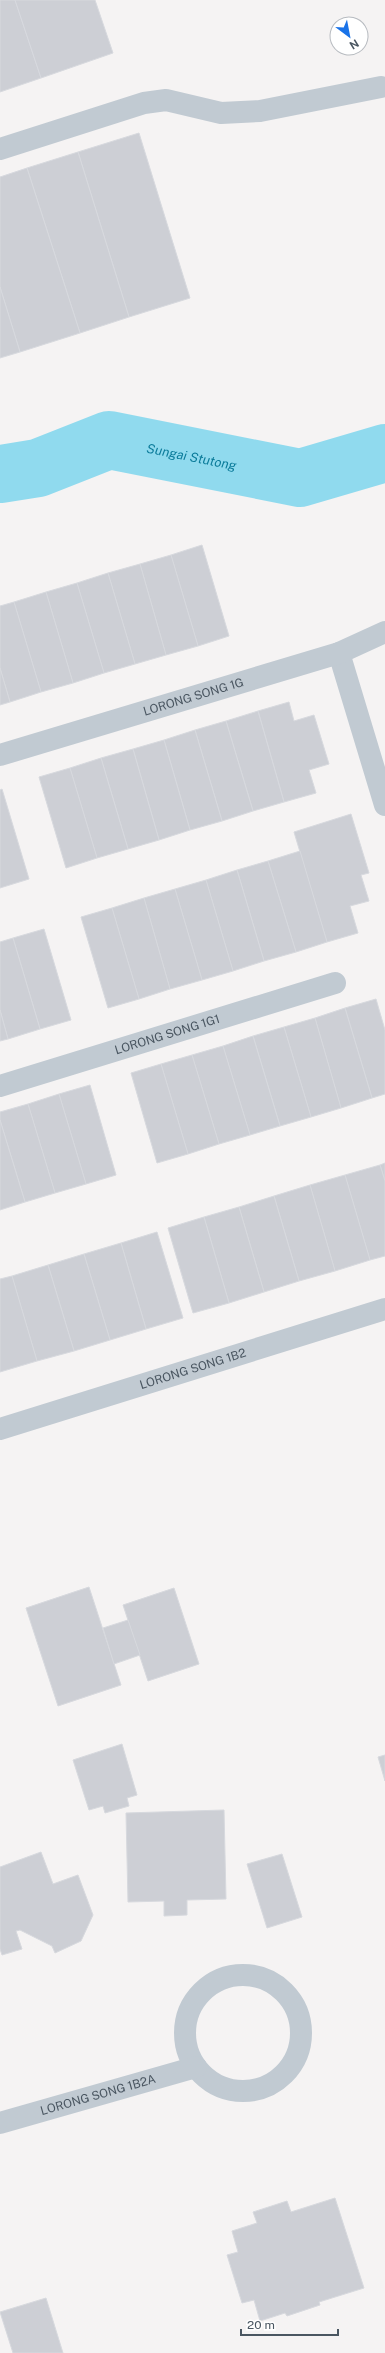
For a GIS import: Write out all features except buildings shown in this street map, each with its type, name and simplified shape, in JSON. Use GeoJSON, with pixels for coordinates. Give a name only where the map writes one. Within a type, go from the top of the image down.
{"type":"FeatureCollection","features":[{"type":"Feature","properties":{"kind":"street"},"geometry":{"type":"LineString","coordinates":[[0,149],[124,111],[144,103],[166,100],[221,112],[260,111],[381,88]]}},
{"type":"Feature","properties":{"kind":"street","name":"LORONG SONG 1G"},"geometry":{"type":"LineString","coordinates":[[0,755],[339,653],[385,632]]}},
{"type":"Feature","properties":{"kind":"street"},"geometry":{"type":"LineString","coordinates":[[339,653],[385,805]]}},
{"type":"Feature","properties":{"kind":"street","name":"LORONG SONG 1G1"},"geometry":{"type":"LineString","coordinates":[[0,1086],[336,983]]}},
{"type":"Feature","properties":{"kind":"street","name":"LORONG SONG 1B2"},"geometry":{"type":"LineString","coordinates":[[0,1429],[385,1309]]}},
{"type":"Feature","properties":{"kind":"street"},"geometry":{"type":"LineString","coordinates":[[243,1975],[262,1978],[279,1987],[290,1999],[298,2013],[300,2024],[299,2046],[292,2064],[280,2078],[263,2087],[245,2091],[226,2089],[209,2081],[196,2067],[188,2053],[186,2042],[187,2018],[195,2001],[208,1987],[225,1978],[243,1975]]}},
{"type":"Feature","properties":{"kind":"street","name":"LORONG SONG 1B2A"},"geometry":{"type":"LineString","coordinates":[[0,2123],[196,2067]]}},
{"type":"Feature","properties":{"kind":"waterway","name":"Sungai Stutong"},"geometry":{"type":"LineString","coordinates":[[0,474],[38,468],[109,440],[300,478],[385,453]]}}]}
